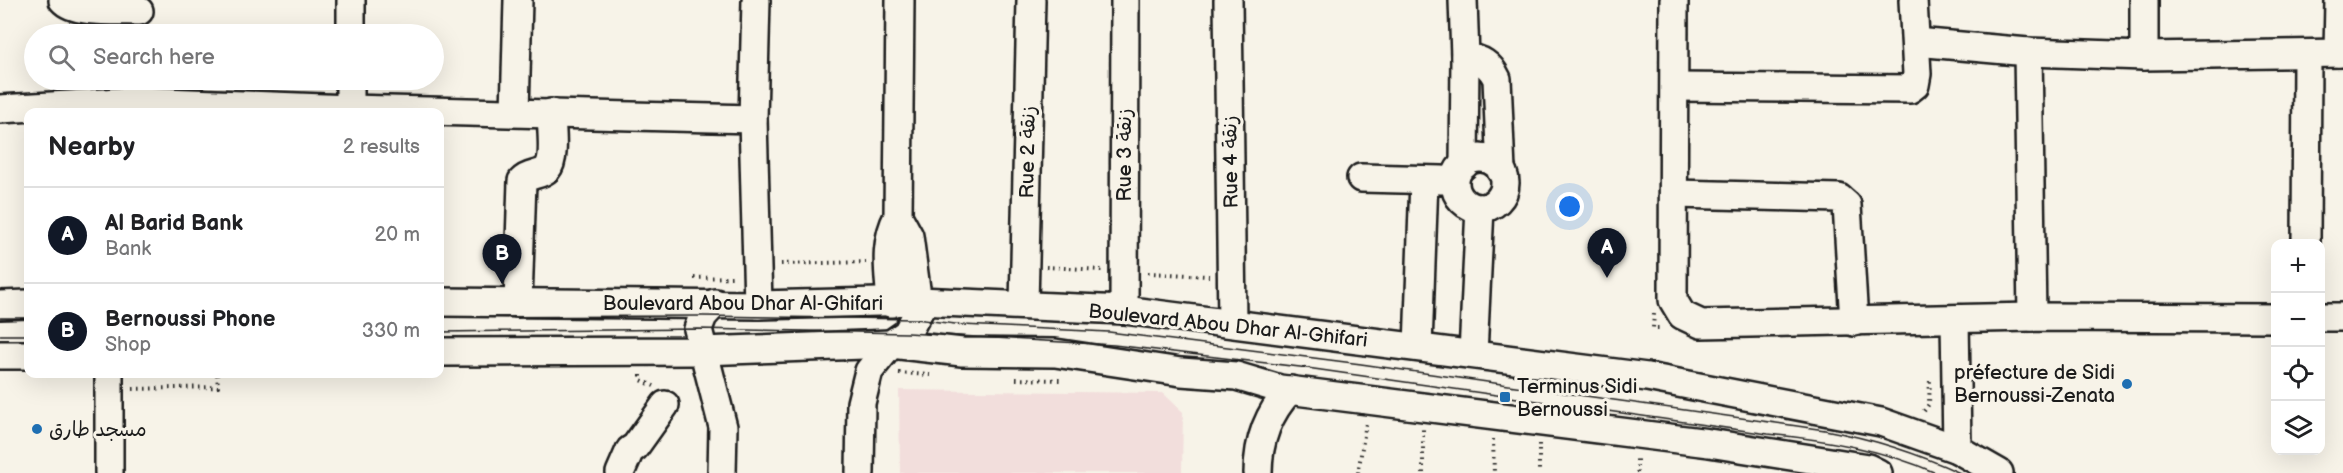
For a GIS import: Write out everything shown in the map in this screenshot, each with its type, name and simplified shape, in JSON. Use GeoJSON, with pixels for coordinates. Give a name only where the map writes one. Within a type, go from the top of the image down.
{"type":"FeatureCollection","features":[{"type":"Feature","properties":{"kind":"street"},"geometry":{"type":"LineString","coordinates":[[63,0],[80,9],[138,15]]}},
{"type":"Feature","properties":{"kind":"street"},"geometry":{"type":"LineString","coordinates":[[351,0],[351,24]]}},
{"type":"Feature","properties":{"kind":"street"},"geometry":{"type":"LineString","coordinates":[[515,112],[518,0]]}},
{"type":"Feature","properties":{"kind":"street"},"geometry":{"type":"LineString","coordinates":[[756,0],[753,119],[758,304]]}},
{"type":"Feature","properties":{"kind":"street"},"geometry":{"type":"LineString","coordinates":[[891,303],[887,247],[898,216],[900,0]]}},
{"type":"Feature","properties":{"kind":"street","name":"Rue 2 زنقة"},"geometry":{"type":"LineString","coordinates":[[1024,305],[1031,0]]}},
{"type":"Feature","properties":{"kind":"street","name":"Rue 3 زنقة"},"geometry":{"type":"LineString","coordinates":[[1124,310],[1125,0]]}},
{"type":"Feature","properties":{"kind":"street","name":"Rue 4 زنقة"},"geometry":{"type":"LineString","coordinates":[[1228,0],[1232,323]]}},
{"type":"Feature","properties":{"kind":"street"},"geometry":{"type":"LineString","coordinates":[[1361,178],[1424,180],[1459,172],[1480,158],[1496,164],[1501,171],[1504,179],[1502,196],[1489,207],[1480,208],[1472,207],[1459,196],[1459,172],[1465,57],[1463,0]]}},
{"type":"Feature","properties":{"kind":"street"},"geometry":{"type":"LineString","coordinates":[[1674,0],[1673,300],[1682,315],[1701,324],[2032,317],[2271,318]]}},
{"type":"Feature","properties":{"kind":"street"},"geometry":{"type":"LineString","coordinates":[[1675,87],[1910,88],[1916,80],[1913,0]]}},
{"type":"Feature","properties":{"kind":"street"},"geometry":{"type":"LineString","coordinates":[[2144,0],[2144,56]]}},
{"type":"Feature","properties":{"kind":"street"},"geometry":{"type":"LineString","coordinates":[[1916,42],[2028,52],[2144,56],[2341,53],[2338,0]]}},
{"type":"Feature","properties":{"kind":"street"},"geometry":{"type":"LineString","coordinates":[[2028,52],[2032,317]]}},
{"type":"Feature","properties":{"kind":"street"},"geometry":{"type":"LineString","coordinates":[[2306,239],[2307,54]]}},
{"type":"Feature","properties":{"kind":"street"},"geometry":{"type":"LineString","coordinates":[[1465,57],[1483,61],[1494,72],[1497,79],[1501,171]]}},
{"type":"Feature","properties":{"kind":"street"},"geometry":{"type":"LineString","coordinates":[[0,109],[138,90],[181,107],[223,108]]}},
{"type":"Feature","properties":{"kind":"street"},"geometry":{"type":"LineString","coordinates":[[350,90],[350,108]]}},
{"type":"Feature","properties":{"kind":"street"},"geometry":{"type":"LineString","coordinates":[[444,112],[753,119]]}},
{"type":"Feature","properties":{"kind":"street"},"geometry":{"type":"LineString","coordinates":[[518,303],[522,181],[530,174],[542,172],[548,168],[552,157],[550,113]]}},
{"type":"Feature","properties":{"kind":"street"},"geometry":{"type":"LineString","coordinates":[[1418,347],[1424,180]]}},
{"type":"Feature","properties":{"kind":"street"},"geometry":{"type":"LineString","coordinates":[[1674,194],[1839,198],[1844,201],[1847,205],[1854,322]]}},
{"type":"Feature","properties":{"kind":"street"},"geometry":{"type":"LineString","coordinates":[[1473,354],[1480,208]]}},
{"type":"Feature","properties":{"kind":"street"},"geometry":{"type":"LineString","coordinates":[[860,473],[861,404],[863,388],[869,371],[891,344],[907,333],[919,311],[909,236],[898,216]]}},
{"type":"Feature","properties":{"kind":"street","name":"Boulevard Abou Dhar Al-Ghifari"},"geometry":{"type":"LineString","coordinates":[[444,302],[758,304],[919,301],[1124,310],[1647,377],[1881,422],[1957,449],[1999,473]]}},
{"type":"Feature","properties":{"kind":"street"},"geometry":{"type":"LineString","coordinates":[[715,303],[703,316],[698,329],[723,427],[722,473]]}},
{"type":"Feature","properties":{"kind":"street"},"geometry":{"type":"LineString","coordinates":[[0,304],[24,304]]}},
{"type":"Feature","properties":{"kind":"street"},"geometry":{"type":"LineString","coordinates":[[2325,318],[2343,317]]}},
{"type":"Feature","properties":{"kind":"street"},"geometry":{"type":"LineString","coordinates":[[1954,319],[1957,449]]}},
{"type":"Feature","properties":{"kind":"street","name":"Boulevard Abou Dhar Al-Ghifari"},"geometry":{"type":"LineString","coordinates":[[444,352],[702,351],[891,344],[962,352],[1055,353],[1181,372],[1236,376],[1261,385],[1290,390],[1709,443],[1868,468],[1878,473]]}},
{"type":"Feature","properties":{"kind":"street"},"geometry":{"type":"LineString","coordinates":[[0,355],[24,355]]}},
{"type":"Feature","properties":{"kind":"street"},"geometry":{"type":"LineString","coordinates":[[109,382],[109,473]]}},
{"type":"Feature","properties":{"kind":"street"},"geometry":{"type":"LineString","coordinates":[[1258,473],[1261,448],[1268,423],[1274,410],[1290,390]]}},
{"type":"Feature","properties":{"kind":"street"},"geometry":{"type":"LineString","coordinates":[[620,473],[630,450],[635,447],[665,405]]}},
{"type":"Feature","properties":{"kind":"path"},"geometry":{"type":"LineString","coordinates":[[109,382],[218,387],[218,378]]}},
{"type":"Feature","properties":{"kind":"path"},"geometry":{"type":"LineString","coordinates":[[1423,419],[1423,473]]}},
{"type":"Feature","properties":{"kind":"path"},"geometry":{"type":"LineString","coordinates":[[1358,473],[1366,420]]}},
{"type":"Feature","properties":{"kind":"path"},"geometry":{"type":"LineString","coordinates":[[1493,432],[1494,473]]}},
{"type":"Feature","properties":{"kind":"path"},"geometry":{"type":"LineString","coordinates":[[1539,440],[1539,473]]}},
{"type":"Feature","properties":{"kind":"path"},"geometry":{"type":"LineString","coordinates":[[1637,456],[1637,473]]}},
{"type":"Feature","properties":{"kind":"shaded area"},"geometry":{"type":"Polygon","coordinates":[[[899,390],[1163,393],[1183,412],[1182,473],[900,473],[899,390]]]}},
{"type":"Feature","properties":{"kind":"tram line"},"geometry":{"type":"LineString","coordinates":[[444,317],[703,316],[916,319],[963,325],[1109,332],[1361,364],[1825,430],[1894,447],[1960,473]]}},
{"type":"Feature","properties":{"kind":"tram line"},"geometry":{"type":"LineString","coordinates":[[0,318],[24,318]]}},
{"type":"Feature","properties":{"kind":"tram line"},"geometry":{"type":"LineString","coordinates":[[444,332],[698,329],[907,333],[1114,345],[1300,367],[1811,439],[1874,452],[1936,473]]}},
{"type":"Feature","properties":{"kind":"tram line"},"geometry":{"type":"LineString","coordinates":[[0,335],[24,335]]}},
{"type":"Feature","properties":{"kind":"place","name":"Al Barid Bank"},"geometry":{"type":"Point","coordinates":[1607,278]}},
{"type":"Feature","properties":{"kind":"place","name":"Bernoussi Phone"},"geometry":{"type":"Point","coordinates":[502,284]}},
{"type":"Feature","properties":{"kind":"place","name":"préfecture de Sidi Bernoussi-Zenata"},"geometry":{"type":"Point","coordinates":[2127,384]}},
{"type":"Feature","properties":{"kind":"place","name":"Terminus Sidi Bernoussi"},"geometry":{"type":"Point","coordinates":[1505,397]}},
{"type":"Feature","properties":{"kind":"place","name":"مسجد طارق"},"geometry":{"type":"Point","coordinates":[37,429]}}]}
